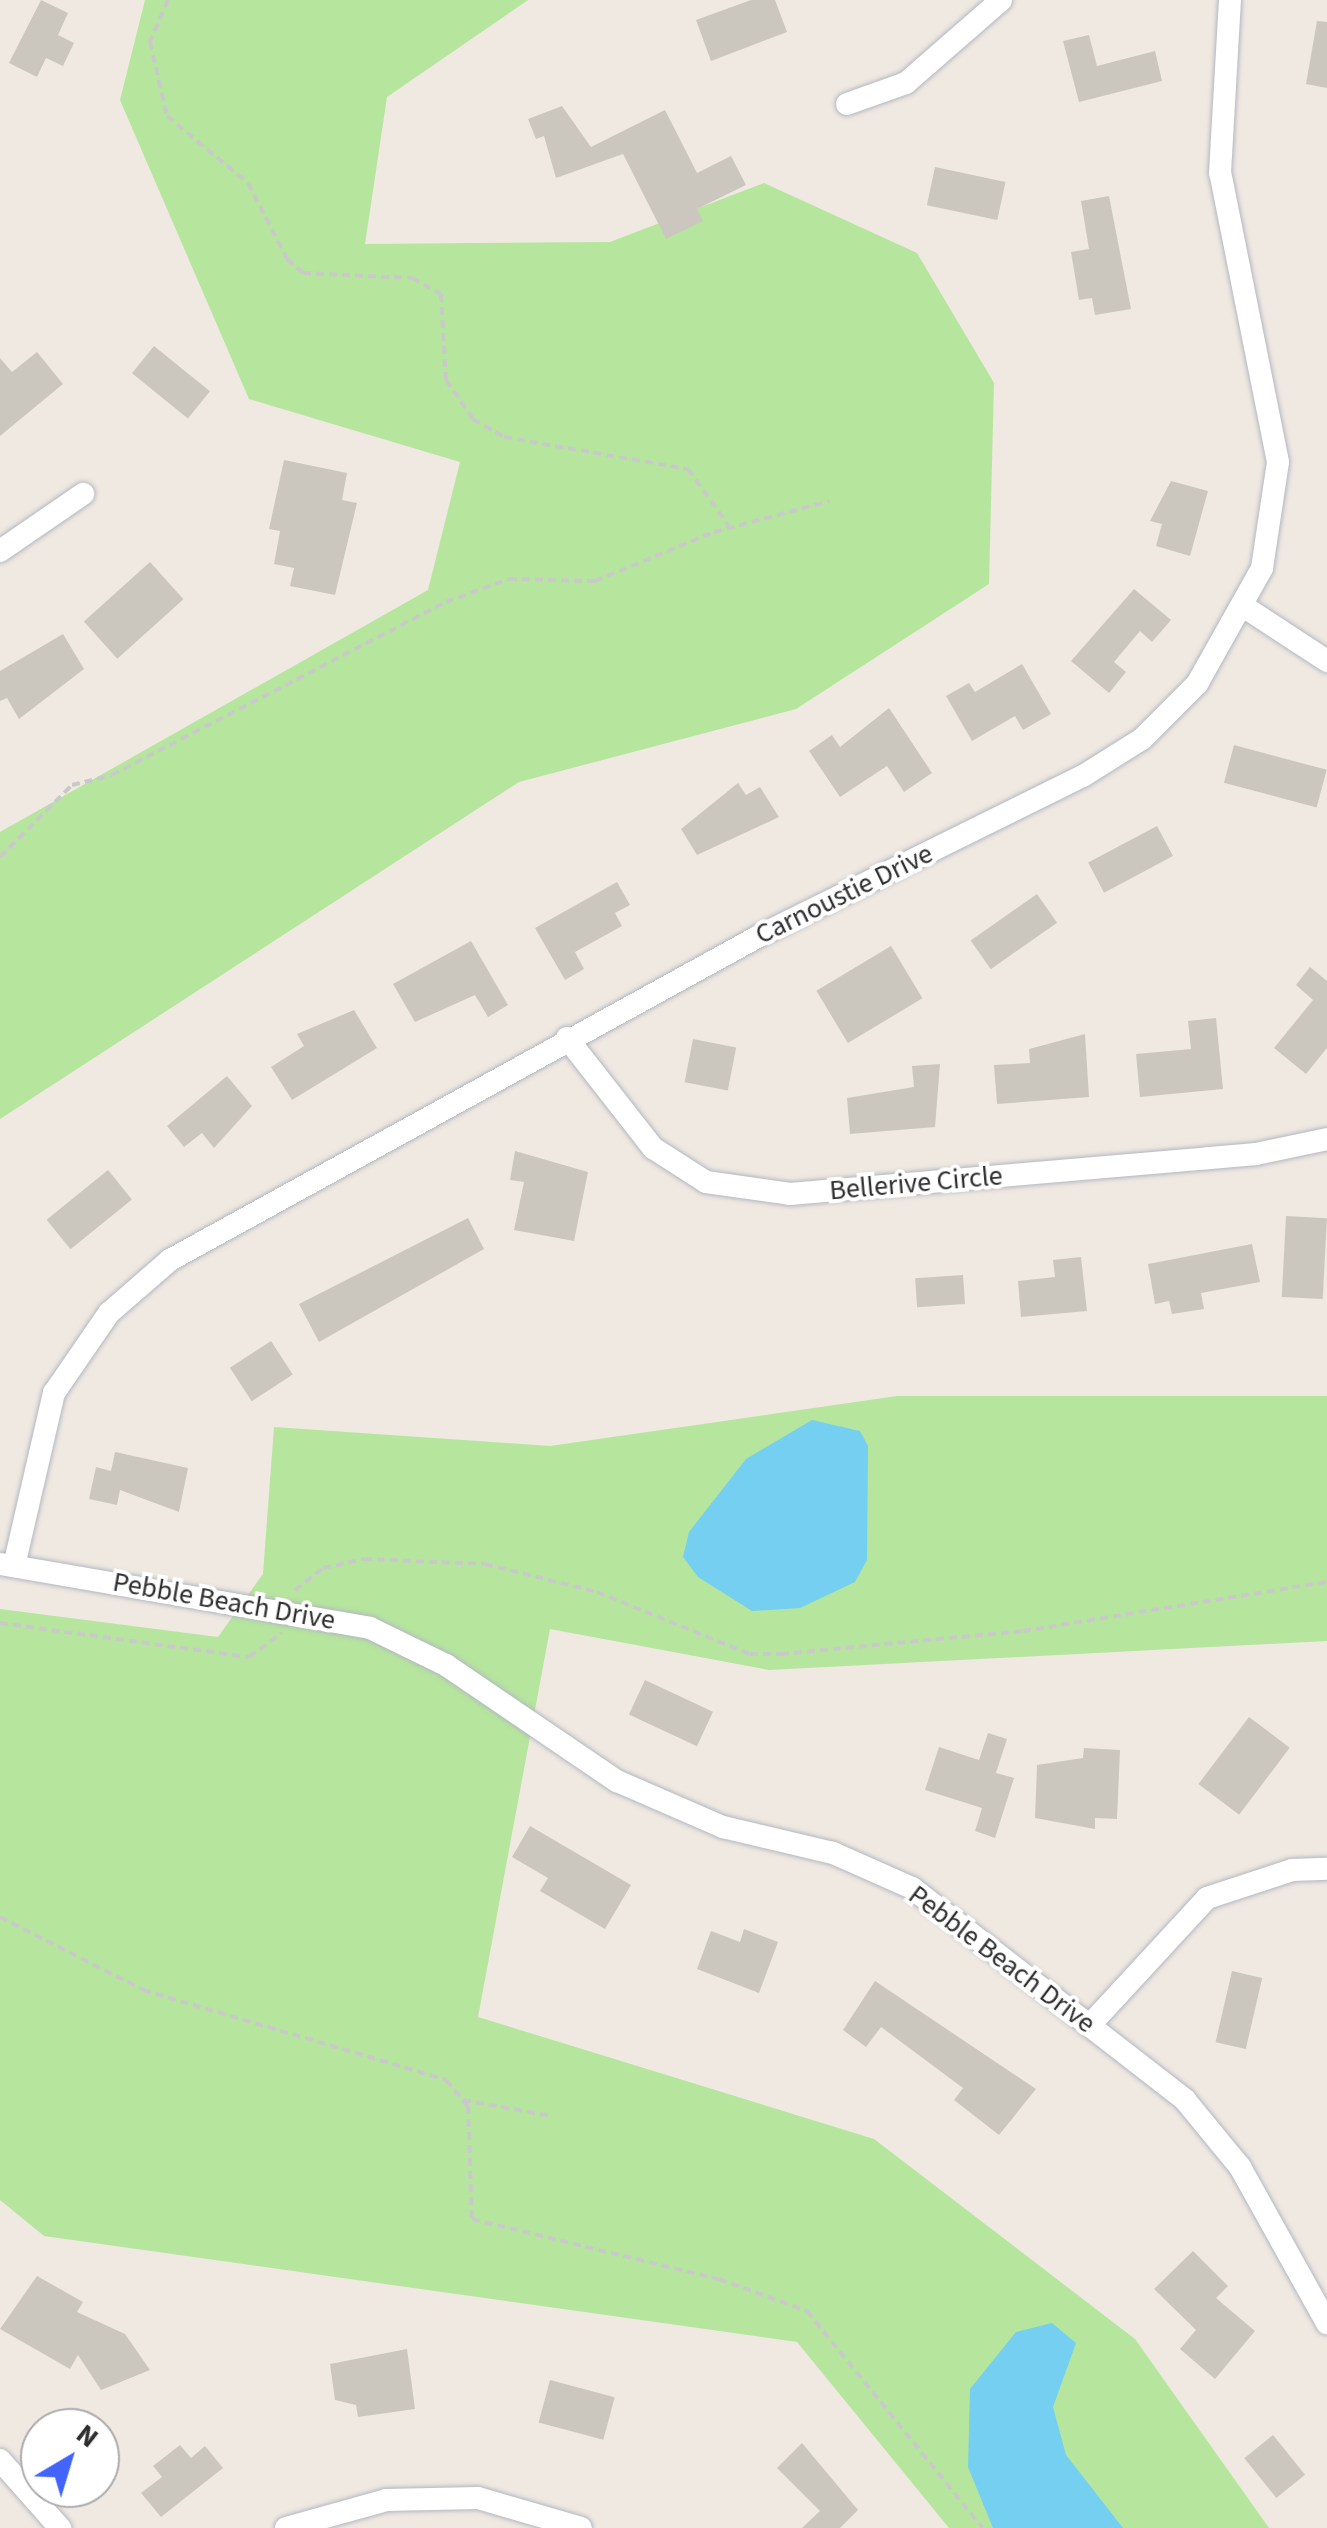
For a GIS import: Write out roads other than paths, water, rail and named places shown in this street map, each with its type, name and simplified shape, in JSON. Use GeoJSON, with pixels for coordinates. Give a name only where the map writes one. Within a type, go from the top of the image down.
{"type":"FeatureCollection","features":[{"type":"Feature","properties":{"kind":"street"},"geometry":{"type":"LineString","coordinates":[[846,104],[906,84],[1002,0]]}},
{"type":"Feature","properties":{"kind":"street","name":"Carnoustie Drive"},"geometry":{"type":"LineString","coordinates":[[7,1565],[54,1393],[78,1350],[129,1294],[336,1161],[1142,739],[1197,684],[1246,608],[1272,525],[1278,462],[1220,173],[1230,0]]}},
{"type":"Feature","properties":{"kind":"street"},"geometry":{"type":"LineString","coordinates":[[0,552],[84,494]]}},
{"type":"Feature","properties":{"kind":"street"},"geometry":{"type":"LineString","coordinates":[[1246,608],[1327,662]]}},
{"type":"Feature","properties":{"kind":"street","name":"Bellerive Circle"},"geometry":{"type":"LineString","coordinates":[[567,1038],[653,1148],[706,1182],[790,1194],[1237,1156],[1327,1138]]}},
{"type":"Feature","properties":{"kind":"street","name":"Pebble Beach Drive"},"geometry":{"type":"LineString","coordinates":[[7,1565],[290,1608],[370,1628],[446,1666],[617,1781],[723,1828],[834,1853],[912,1888],[1089,2026],[1210,2128],[1327,2323]]}},
{"type":"Feature","properties":{"kind":"street"},"geometry":{"type":"LineString","coordinates":[[1089,2026],[1207,1898],[1292,1870],[1327,1869]]}},
{"type":"Feature","properties":{"kind":"street"},"geometry":{"type":"LineString","coordinates":[[0,2460],[60,2528]]}},
{"type":"Feature","properties":{"kind":"street"},"geometry":{"type":"LineString","coordinates":[[286,2528],[386,2500],[478,2498],[580,2528]]}},
{"type":"Feature","properties":{"kind":"water"},"geometry":{"type":"Polygon","coordinates":[[[812,1420],[860,1431],[868,1446],[867,1560],[855,1582],[800,1608],[752,1611],[698,1577],[683,1557],[689,1532],[746,1459],[812,1420]]]}},
{"type":"Feature","properties":{"kind":"water"},"geometry":{"type":"Polygon","coordinates":[[[1052,2323],[1076,2343],[1053,2407],[1066,2455],[1123,2528],[993,2528],[968,2467],[970,2389],[1016,2332],[1052,2323]]]}}]}
